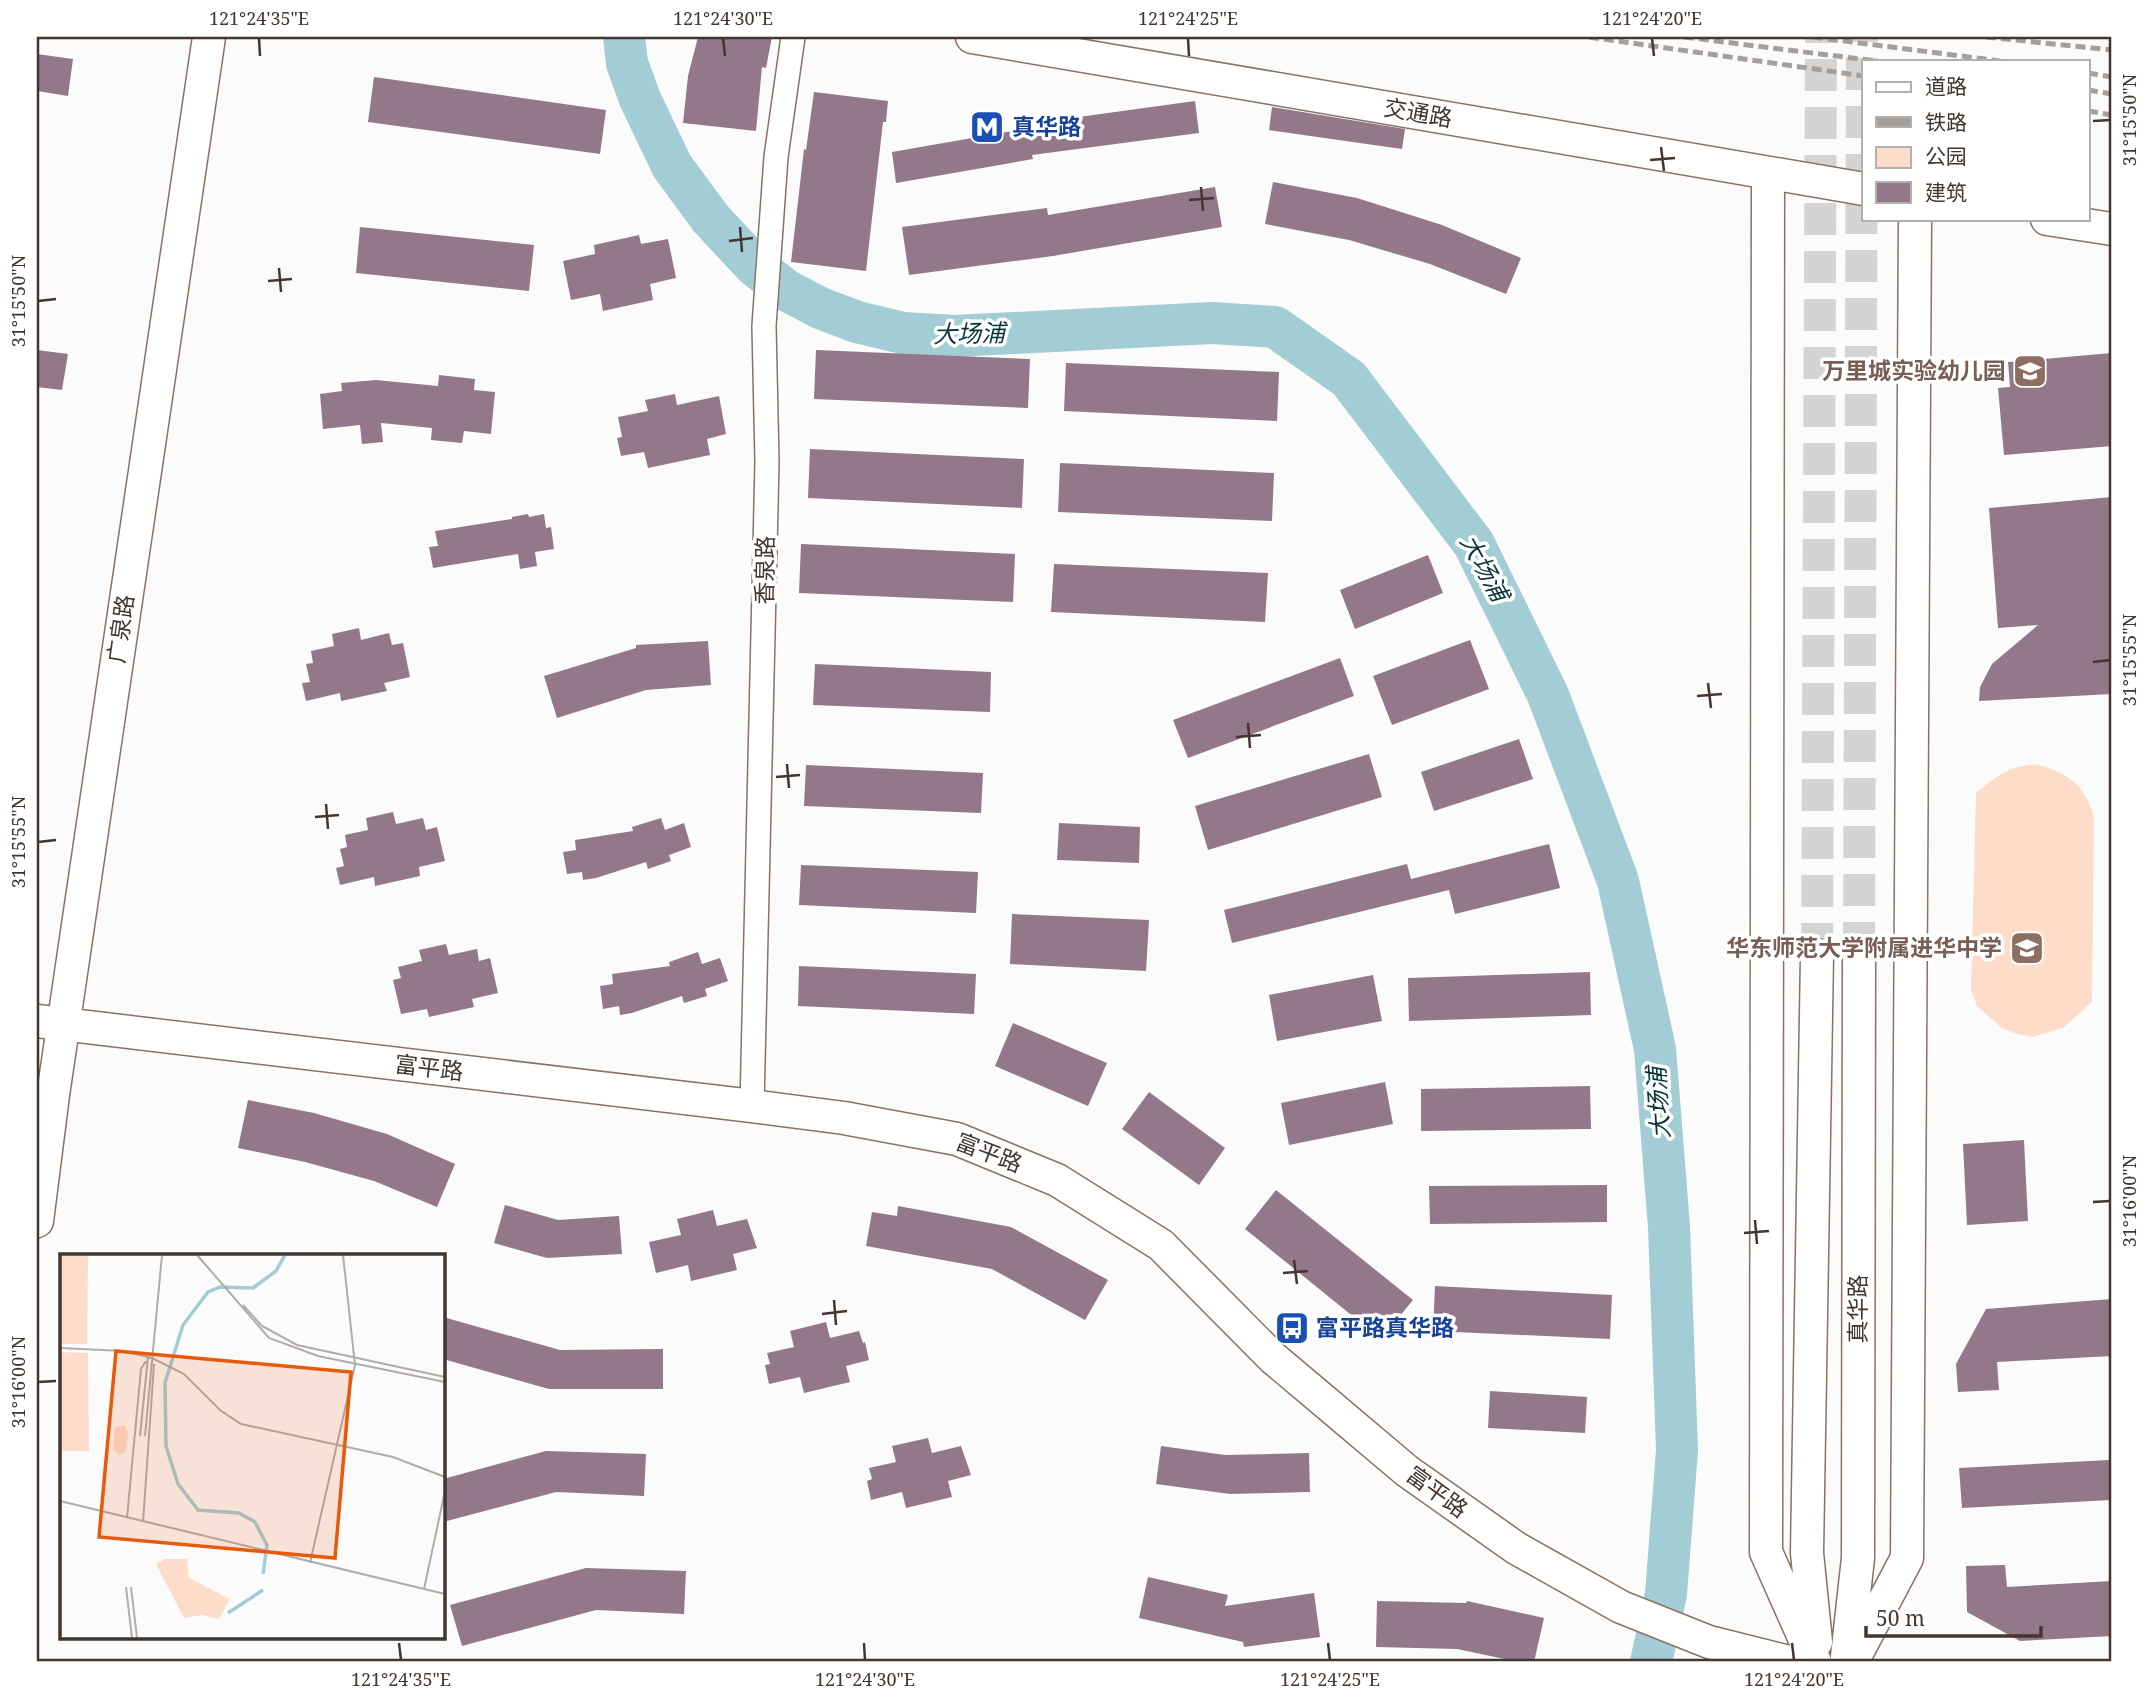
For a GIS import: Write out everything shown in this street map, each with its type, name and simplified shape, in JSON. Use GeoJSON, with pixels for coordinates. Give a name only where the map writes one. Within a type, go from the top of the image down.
{"type":"FeatureCollection","features":[{"type":"Feature","properties":{"kind":"main road","name":"广泉路"},"geometry":{"type":"LineString","coordinates":[[37,1221],[50,1023],[208,37]]}},
{"type":"Feature","properties":{"kind":"main road","name":"交通路"},"geometry":{"type":"LineString","coordinates":[[972,37],[1862,189]]}},
{"type":"Feature","properties":{"kind":"main road"},"geometry":{"type":"LineString","coordinates":[[1768,173],[1766,1552],[1817,1662]]}},
{"type":"Feature","properties":{"kind":"main road"},"geometry":{"type":"LineString","coordinates":[[1849,1662],[1907,1558],[1915,220]]}},
{"type":"Feature","properties":{"kind":"main road"},"geometry":{"type":"LineString","coordinates":[[2054,220],[2112,229]]}},
{"type":"Feature","properties":{"kind":"main road","name":"真华路"},"geometry":{"type":"LineString","coordinates":[[1849,1662],[1858,1558],[1859,954]]}},
{"type":"Feature","properties":{"kind":"main road","name":"真华路"},"geometry":{"type":"LineString","coordinates":[[1817,955],[1807,1553],[1817,1662]]}},
{"type":"Feature","properties":{"kind":"main road","name":"富平路"},"geometry":{"type":"LineString","coordinates":[[50,1023],[752,1106],[844,1118],[957,1139],[1057,1180],[1161,1245],[1273,1358],[1407,1471],[1516,1548],[1621,1607],[1709,1642],[1790,1662]]}},
{"type":"Feature","properties":{"kind":"street","name":"香泉路"},"geometry":{"type":"LineString","coordinates":[[752,1106],[767,462],[765,295],[780,120],[793,37]]}},
{"type":"Feature","properties":{"kind":"green space"},"geometry":{"type":"Polygon","coordinates":[[[2036,764],[2057,771],[2073,781],[2085,796],[2094,816],[2092,1002],[2063,1028],[2032,1037],[2002,1028],[1977,1006],[1971,989],[1976,793],[2003,773],[2017,767],[2036,764]]]}},
{"type":"Feature","properties":{"kind":"building"},"geometry":{"type":"Polygon","coordinates":[[[698,37],[772,37],[766,68],[762,67],[756,131],[683,123],[688,76],[698,37]]]}},
{"type":"Feature","properties":{"kind":"building"},"geometry":{"type":"Polygon","coordinates":[[[37,54],[73,59],[68,96],[37,91],[37,54]]]}},
{"type":"Feature","properties":{"kind":"building"},"geometry":{"type":"Polygon","coordinates":[[[374,77],[606,110],[600,154],[368,122],[374,77]]]}},
{"type":"Feature","properties":{"kind":"building"},"geometry":{"type":"Polygon","coordinates":[[[814,92],[888,101],[886,122],[883,122],[866,271],[791,262],[804,149],[806,150],[814,92]]]}},
{"type":"Feature","properties":{"kind":"building"},"geometry":{"type":"Polygon","coordinates":[[[1195,101],[1199,133],[1032,155],[1033,159],[896,183],[892,152],[1058,123],[1057,120],[1195,101]]]}},
{"type":"Feature","properties":{"kind":"building"},"geometry":{"type":"Polygon","coordinates":[[[1272,107],[1405,129],[1402,149],[1269,130],[1272,107]]]}},
{"type":"Feature","properties":{"kind":"building"},"geometry":{"type":"Polygon","coordinates":[[[1273,182],[1357,198],[1442,225],[1521,258],[1506,294],[1430,264],[1349,240],[1265,224],[1273,182]]]}},
{"type":"Feature","properties":{"kind":"building"},"geometry":{"type":"Polygon","coordinates":[[[1215,187],[1222,227],[1053,256],[909,275],[902,227],[1047,208],[1048,215],[1215,187]]]}},
{"type":"Feature","properties":{"kind":"building"},"geometry":{"type":"Polygon","coordinates":[[[360,227],[534,245],[529,291],[356,273],[360,227]]]}},
{"type":"Feature","properties":{"kind":"building"},"geometry":{"type":"Polygon","coordinates":[[[639,235],[641,244],[668,239],[676,278],[650,284],[653,300],[603,311],[600,294],[571,300],[563,261],[595,254],[594,245],[639,235]]]}},
{"type":"Feature","properties":{"kind":"building"},"geometry":{"type":"Polygon","coordinates":[[[37,350],[68,354],[62,390],[37,387],[37,350]]]}},
{"type":"Feature","properties":{"kind":"building"},"geometry":{"type":"Polygon","coordinates":[[[816,350],[1030,359],[1028,408],[814,399],[816,350]]]}},
{"type":"Feature","properties":{"kind":"building"},"geometry":{"type":"Polygon","coordinates":[[[2112,353],[2112,446],[2004,455],[1998,388],[2010,387],[2008,362],[2112,353]]]}},
{"type":"Feature","properties":{"kind":"building"},"geometry":{"type":"Polygon","coordinates":[[[1066,363],[1279,372],[1277,421],[1064,411],[1066,363]]]}},
{"type":"Feature","properties":{"kind":"building"},"geometry":{"type":"Polygon","coordinates":[[[439,375],[475,379],[474,390],[495,392],[491,434],[464,431],[462,443],[431,440],[432,428],[381,423],[383,442],[362,444],[360,425],[323,429],[320,394],[342,391],[341,383],[376,380],[438,386],[439,375]]]}},
{"type":"Feature","properties":{"kind":"building"},"geometry":{"type":"Polygon","coordinates":[[[675,394],[677,405],[719,396],[726,434],[707,439],[710,455],[648,468],[644,452],[621,456],[617,438],[622,437],[618,417],[648,411],[645,400],[675,394]]]}},
{"type":"Feature","properties":{"kind":"building"},"geometry":{"type":"Polygon","coordinates":[[[810,449],[1024,459],[1022,508],[808,498],[810,449]]]}},
{"type":"Feature","properties":{"kind":"building"},"geometry":{"type":"Polygon","coordinates":[[[1060,463],[1274,473],[1272,521],[1058,512],[1060,463]]]}},
{"type":"Feature","properties":{"kind":"building"},"geometry":{"type":"Polygon","coordinates":[[[2112,497],[2112,694],[1979,701],[1980,687],[1992,664],[2038,625],[1998,628],[1989,508],[2112,497]]]}},
{"type":"Feature","properties":{"kind":"building"},"geometry":{"type":"Polygon","coordinates":[[[528,514],[529,517],[544,514],[546,528],[551,527],[554,549],[535,552],[537,566],[520,569],[518,554],[433,568],[429,547],[438,546],[435,531],[528,514]]]}},
{"type":"Feature","properties":{"kind":"building"},"geometry":{"type":"Polygon","coordinates":[[[801,544],[1015,554],[1013,602],[799,593],[801,544]]]}},
{"type":"Feature","properties":{"kind":"building"},"geometry":{"type":"Polygon","coordinates":[[[1428,555],[1443,593],[1355,629],[1340,590],[1428,555]]]}},
{"type":"Feature","properties":{"kind":"building"},"geometry":{"type":"Polygon","coordinates":[[[1054,564],[1268,573],[1265,622],[1051,612],[1054,564]]]}},
{"type":"Feature","properties":{"kind":"building"},"geometry":{"type":"Polygon","coordinates":[[[359,628],[361,640],[389,633],[392,645],[403,643],[410,677],[384,683],[387,691],[341,701],[340,693],[306,701],[302,683],[310,682],[306,664],[313,663],[311,651],[334,646],[332,634],[359,628]]]}},
{"type":"Feature","properties":{"kind":"building"},"geometry":{"type":"Polygon","coordinates":[[[1470,640],[1489,689],[1392,725],[1373,676],[1470,640]]]}},
{"type":"Feature","properties":{"kind":"building"},"geometry":{"type":"Polygon","coordinates":[[[708,641],[711,685],[646,690],[557,718],[544,676],[636,648],[636,645],[708,641]]]}},
{"type":"Feature","properties":{"kind":"building"},"geometry":{"type":"Polygon","coordinates":[[[1340,658],[1354,696],[1188,758],[1173,720],[1340,658]]]}},
{"type":"Feature","properties":{"kind":"building"},"geometry":{"type":"Polygon","coordinates":[[[815,664],[991,672],[990,712],[813,705],[815,664]]]}},
{"type":"Feature","properties":{"kind":"building"},"geometry":{"type":"Polygon","coordinates":[[[1519,739],[1533,779],[1434,811],[1421,772],[1519,739]]]}},
{"type":"Feature","properties":{"kind":"building"},"geometry":{"type":"Polygon","coordinates":[[[1369,754],[1382,797],[1208,850],[1195,806],[1369,754]]]}},
{"type":"Feature","properties":{"kind":"building"},"geometry":{"type":"Polygon","coordinates":[[[806,765],[983,773],[981,813],[804,806],[806,765]]]}},
{"type":"Feature","properties":{"kind":"building"},"geometry":{"type":"Polygon","coordinates":[[[393,812],[396,824],[423,818],[426,830],[437,827],[445,861],[419,867],[420,876],[375,886],[374,877],[340,885],[336,868],[344,866],[340,849],[347,847],[345,835],[368,830],[366,818],[393,812]]]}},
{"type":"Feature","properties":{"kind":"building"},"geometry":{"type":"Polygon","coordinates":[[[661,818],[665,830],[684,823],[691,847],[669,855],[671,861],[648,869],[646,862],[583,880],[582,872],[567,874],[563,852],[576,850],[575,840],[633,831],[632,827],[661,818]]]}},
{"type":"Feature","properties":{"kind":"building"},"geometry":{"type":"Polygon","coordinates":[[[1059,823],[1140,827],[1139,863],[1057,860],[1059,823]]]}},
{"type":"Feature","properties":{"kind":"building"},"geometry":{"type":"Polygon","coordinates":[[[1549,844],[1560,888],[1455,914],[1449,890],[1232,943],[1224,910],[1407,864],[1411,879],[1549,844]]]}},
{"type":"Feature","properties":{"kind":"building"},"geometry":{"type":"Polygon","coordinates":[[[801,865],[978,872],[976,913],[799,905],[801,865]]]}},
{"type":"Feature","properties":{"kind":"building"},"geometry":{"type":"Polygon","coordinates":[[[1012,914],[1149,920],[1146,971],[1010,964],[1012,914]]]}},
{"type":"Feature","properties":{"kind":"building"},"geometry":{"type":"Polygon","coordinates":[[[446,944],[449,955],[477,949],[479,961],[490,958],[498,993],[472,999],[474,1007],[429,1017],[427,1009],[401,1014],[393,980],[401,978],[398,967],[422,961],[419,950],[446,944]]]}},
{"type":"Feature","properties":{"kind":"building"},"geometry":{"type":"Polygon","coordinates":[[[698,952],[702,964],[720,958],[728,981],[705,989],[707,996],[684,1003],[682,996],[620,1015],[619,1006],[603,1009],[600,986],[613,984],[612,974],[670,966],[669,962],[698,952]]]}},
{"type":"Feature","properties":{"kind":"building"},"geometry":{"type":"Polygon","coordinates":[[[799,966],[976,974],[974,1014],[798,1006],[799,966]]]}},
{"type":"Feature","properties":{"kind":"building"},"geometry":{"type":"Polygon","coordinates":[[[1590,972],[1591,1015],[1409,1021],[1408,978],[1590,972]]]}},
{"type":"Feature","properties":{"kind":"building"},"geometry":{"type":"Polygon","coordinates":[[[1373,975],[1382,1021],[1277,1041],[1269,995],[1373,975]]]}},
{"type":"Feature","properties":{"kind":"building"},"geometry":{"type":"Polygon","coordinates":[[[1013,1023],[1107,1063],[1088,1106],[995,1066],[1013,1023]]]}},
{"type":"Feature","properties":{"kind":"building"},"geometry":{"type":"Polygon","coordinates":[[[1385,1082],[1393,1124],[1289,1145],[1281,1103],[1385,1082]]]}},
{"type":"Feature","properties":{"kind":"building"},"geometry":{"type":"Polygon","coordinates":[[[1590,1086],[1591,1129],[1421,1131],[1421,1089],[1590,1086]]]}},
{"type":"Feature","properties":{"kind":"building"},"geometry":{"type":"Polygon","coordinates":[[[1149,1092],[1225,1148],[1199,1185],[1122,1129],[1149,1092]]]}},
{"type":"Feature","properties":{"kind":"building"},"geometry":{"type":"Polygon","coordinates":[[[248,1100],[314,1113],[387,1134],[455,1164],[437,1207],[374,1181],[305,1162],[238,1148],[248,1100]]]}},
{"type":"Feature","properties":{"kind":"building"},"geometry":{"type":"Polygon","coordinates":[[[2024,1140],[2028,1221],[1967,1225],[1963,1144],[2024,1140]]]}},
{"type":"Feature","properties":{"kind":"building"},"geometry":{"type":"Polygon","coordinates":[[[1607,1185],[1607,1222],[1430,1224],[1429,1186],[1607,1185]]]}},
{"type":"Feature","properties":{"kind":"building"},"geometry":{"type":"Polygon","coordinates":[[[1276,1190],[1413,1300],[1381,1339],[1245,1229],[1276,1190]]]}},
{"type":"Feature","properties":{"kind":"building"},"geometry":{"type":"Polygon","coordinates":[[[505,1205],[558,1220],[619,1216],[622,1254],[547,1258],[494,1243],[505,1205]]]}},
{"type":"Feature","properties":{"kind":"building"},"geometry":{"type":"Polygon","coordinates":[[[898,1206],[1011,1227],[1108,1280],[1085,1320],[992,1269],[866,1246],[872,1212],[897,1216],[898,1206]]]}},
{"type":"Feature","properties":{"kind":"building"},"geometry":{"type":"Polygon","coordinates":[[[713,1210],[717,1226],[747,1219],[757,1248],[733,1254],[737,1270],[691,1281],[688,1265],[656,1273],[649,1242],[681,1235],[677,1219],[713,1210]]]}},
{"type":"Feature","properties":{"kind":"building"},"geometry":{"type":"Polygon","coordinates":[[[1435,1286],[1612,1295],[1610,1339],[1433,1331],[1435,1286]]]}},
{"type":"Feature","properties":{"kind":"building"},"geometry":{"type":"Polygon","coordinates":[[[2112,1299],[2112,1356],[1997,1362],[1999,1390],[1958,1392],[1956,1364],[1986,1309],[2112,1299]]]}},
{"type":"Feature","properties":{"kind":"building"},"geometry":{"type":"Polygon","coordinates":[[[444,1317],[560,1350],[663,1349],[663,1389],[549,1389],[444,1359],[444,1317]]]}},
{"type":"Feature","properties":{"kind":"building"},"geometry":{"type":"Polygon","coordinates":[[[826,1322],[830,1338],[859,1331],[863,1343],[865,1342],[869,1360],[846,1366],[850,1382],[804,1393],[800,1377],[769,1384],[765,1365],[770,1364],[767,1353],[794,1347],[790,1331],[826,1322]]]}},
{"type":"Feature","properties":{"kind":"building"},"geometry":{"type":"Polygon","coordinates":[[[1490,1391],[1587,1397],[1585,1433],[1488,1428],[1490,1391]]]}},
{"type":"Feature","properties":{"kind":"building"},"geometry":{"type":"Polygon","coordinates":[[[928,1438],[932,1453],[961,1446],[971,1475],[948,1481],[952,1497],[906,1508],[902,1492],[871,1500],[867,1481],[872,1479],[869,1468],[896,1462],[892,1446],[928,1438]]]}},
{"type":"Feature","properties":{"kind":"building"},"geometry":{"type":"Polygon","coordinates":[[[1161,1446],[1225,1455],[1309,1453],[1310,1492],[1230,1494],[1156,1484],[1161,1446]]]}},
{"type":"Feature","properties":{"kind":"building"},"geometry":{"type":"Polygon","coordinates":[[[546,1451],[646,1454],[644,1496],[556,1492],[444,1522],[444,1479],[546,1451]]]}},
{"type":"Feature","properties":{"kind":"building"},"geometry":{"type":"Polygon","coordinates":[[[2109,1460],[2111,1500],[1962,1508],[1959,1468],[2109,1460]]]}},
{"type":"Feature","properties":{"kind":"building"},"geometry":{"type":"Polygon","coordinates":[[[2005,1565],[2007,1587],[2112,1581],[2112,1636],[2020,1641],[1967,1612],[1966,1566],[2005,1565]]]}},
{"type":"Feature","properties":{"kind":"building"},"geometry":{"type":"Polygon","coordinates":[[[586,1568],[686,1571],[684,1614],[596,1610],[462,1646],[450,1605],[586,1568]]]}},
{"type":"Feature","properties":{"kind":"building"},"geometry":{"type":"Polygon","coordinates":[[[1148,1577],[1228,1595],[1225,1606],[1314,1593],[1320,1637],[1244,1647],[1243,1642],[1139,1618],[1148,1577]]]}},
{"type":"Feature","properties":{"kind":"building"},"geometry":{"type":"Polygon","coordinates":[[[1377,1601],[1467,1601],[1544,1618],[1534,1662],[1519,1662],[1457,1649],[1376,1647],[1377,1601]]]}},
{"type":"Feature","properties":{"kind":"waterway","name":"大场浦"},"geometry":{"type":"LineString","coordinates":[[624,37],[627,63],[640,99],[672,166],[711,219],[755,266],[786,290],[820,308],[857,322],[903,333],[955,336],[1212,323],[1275,327],[1349,379],[1474,544],[1548,695],[1618,881],[1655,1049],[1669,1227],[1677,1450],[1666,1594],[1651,1662]]}},
{"type":"Feature","properties":{"kind":"tunnel"},"geometry":{"type":"LineString","coordinates":[[1817,955],[1821,37]]}},
{"type":"Feature","properties":{"kind":"tunnel"},"geometry":{"type":"LineString","coordinates":[[1859,954],[1862,37]]}},
{"type":"Feature","properties":{"kind":"railway"},"geometry":{"type":"LineString","coordinates":[[1589,37],[1862,76]]}},
{"type":"Feature","properties":{"kind":"railway"},"geometry":{"type":"LineString","coordinates":[[1684,37],[1868,60]]}},
{"type":"Feature","properties":{"kind":"railway"},"geometry":{"type":"LineString","coordinates":[[1813,37],[1992,60]]}},
{"type":"Feature","properties":{"kind":"railway"},"geometry":{"type":"LineString","coordinates":[[1986,37],[2112,50]]}},
{"type":"Feature","properties":{"kind":"railway"},"geometry":{"type":"LineString","coordinates":[[2090,73],[2112,77]]}},
{"type":"Feature","properties":{"kind":"railway"},"geometry":{"type":"LineString","coordinates":[[2090,90],[2112,94]]}},
{"type":"Feature","properties":{"kind":"railway"},"geometry":{"type":"LineString","coordinates":[[2090,111],[2112,115]]}},
{"type":"Feature","properties":{"kind":"place","name":"真华路"},"geometry":{"type":"Point","coordinates":[987,127]}},
{"type":"Feature","properties":{"kind":"place","name":"万里城实验幼儿园"},"geometry":{"type":"Point","coordinates":[2030,371]}},
{"type":"Feature","properties":{"kind":"place","name":"华东师范大学附属进华中学"},"geometry":{"type":"Point","coordinates":[2027,948]}},
{"type":"Feature","properties":{"kind":"place","name":"富平路真华路"},"geometry":{"type":"Point","coordinates":[1292,1328]}}]}
